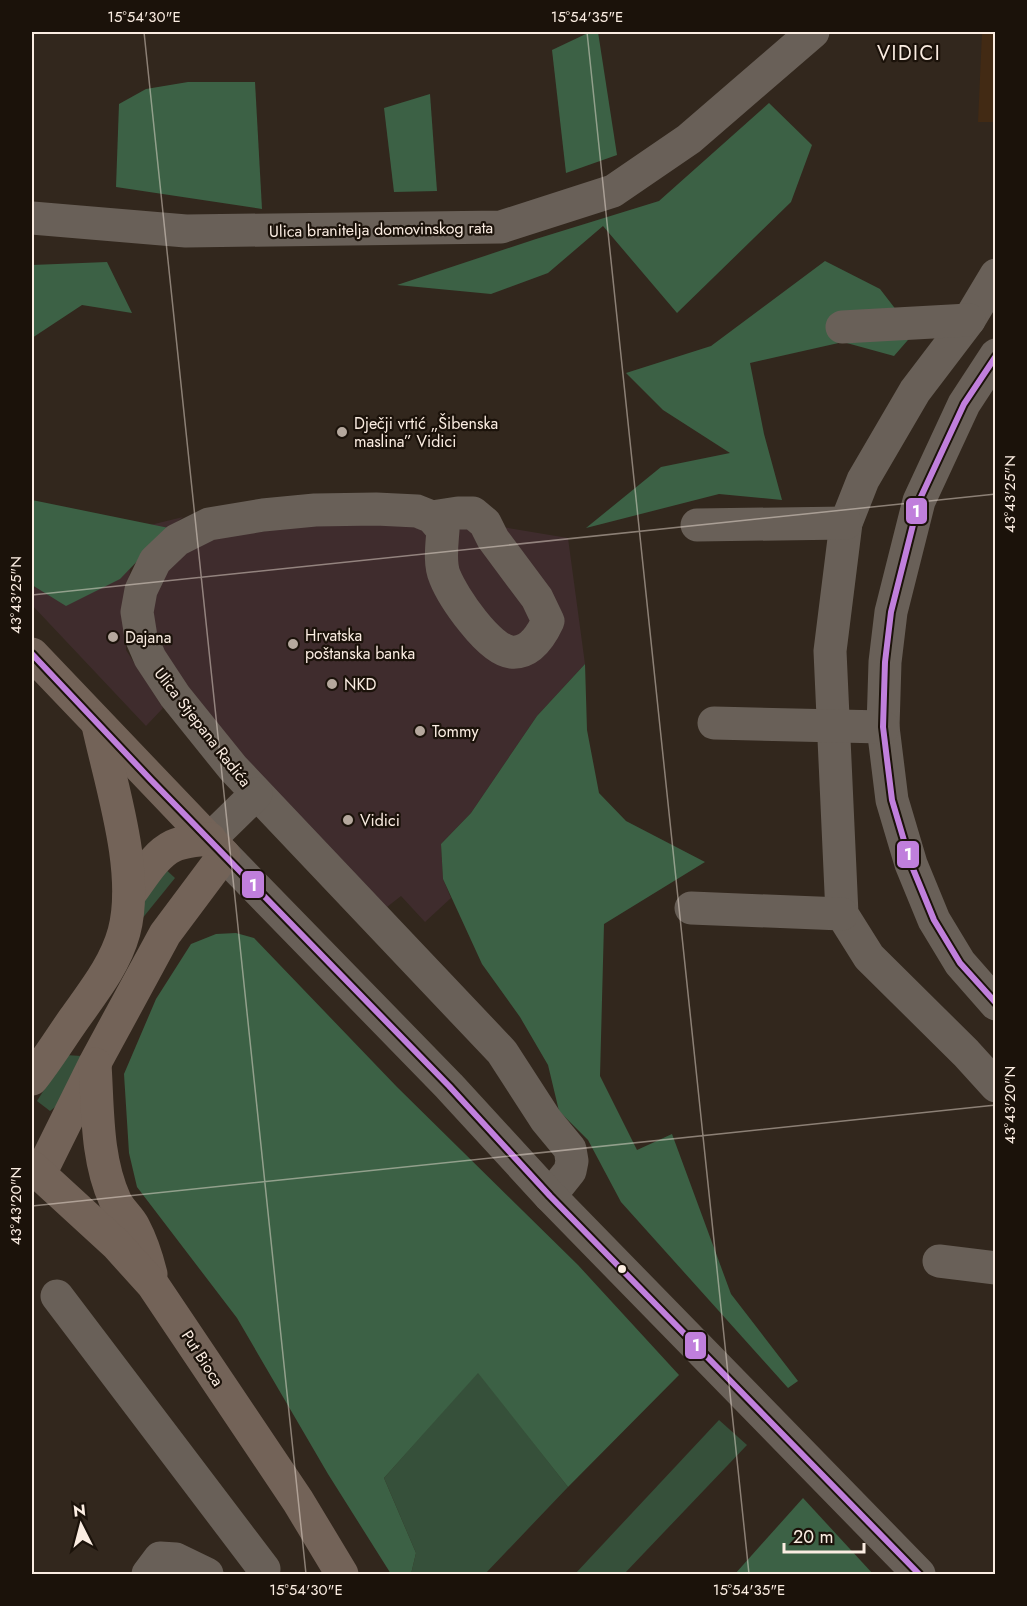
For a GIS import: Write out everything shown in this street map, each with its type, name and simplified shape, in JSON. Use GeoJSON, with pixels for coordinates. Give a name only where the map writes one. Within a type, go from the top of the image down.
{"type":"FeatureCollection","features":[{"type":"Feature","properties":{"kind":"main road"},"geometry":{"type":"LineString","coordinates":[[32,654],[217,847]]}},
{"type":"Feature","properties":{"kind":"main road"},"geometry":{"type":"LineString","coordinates":[[32,1079],[115,957],[124,931],[129,895],[118,816],[97,723]]}},
{"type":"Feature","properties":{"kind":"main road"},"geometry":{"type":"LineString","coordinates":[[129,895],[162,854],[172,846],[186,842],[217,847]]}},
{"type":"Feature","properties":{"kind":"main road"},"geometry":{"type":"LineString","coordinates":[[34,1176],[165,934],[217,847]]}},
{"type":"Feature","properties":{"kind":"main road"},"geometry":{"type":"LineString","coordinates":[[95,1063],[101,1152],[105,1175],[116,1203],[133,1226],[146,1254],[153,1285]]}},
{"type":"Feature","properties":{"kind":"main road","name":"Put Bioca"},"geometry":{"type":"LineString","coordinates":[[34,1176],[116,1244],[153,1285],[298,1500],[339,1573]]}},
{"type":"Feature","properties":{"kind":"street","name":"Ulica branitelja domovinskog rata"},"geometry":{"type":"LineString","coordinates":[[32,218],[186,231],[501,227],[613,191],[689,139],[813,32]]}},
{"type":"Feature","properties":{"kind":"street"},"geometry":{"type":"LineString","coordinates":[[996,275],[969,320],[915,391],[863,480],[846,523],[830,651],[842,914],[869,957],[996,1086]]}},
{"type":"Feature","properties":{"kind":"street"},"geometry":{"type":"LineString","coordinates":[[842,327],[969,320]]}},
{"type":"Feature","properties":{"kind":"street"},"geometry":{"type":"LineString","coordinates":[[996,355],[964,404],[919,501],[891,612],[885,662],[883,727],[892,800],[911,864],[934,920],[960,963],[996,1004]]}},
{"type":"Feature","properties":{"kind":"street","name":"Ulica Stjepana Radića"},"geometry":{"type":"LineString","coordinates":[[432,517],[417,511],[315,510],[263,515],[209,524],[177,540],[155,561],[141,590],[137,612],[141,638],[150,658],[175,696],[256,794],[502,1052],[546,1120],[570,1149],[572,1161],[570,1171],[550,1196]]}},
{"type":"Feature","properties":{"kind":"street"},"geometry":{"type":"LineString","coordinates":[[697,525],[846,523]]}},
{"type":"Feature","properties":{"kind":"street"},"geometry":{"type":"LineString","coordinates":[[714,723],[883,727]]}},
{"type":"Feature","properties":{"kind":"street","name":"Ulica Stjepana Radića"},"geometry":{"type":"LineString","coordinates":[[217,847],[256,794]]}},
{"type":"Feature","properties":{"kind":"street"},"geometry":{"type":"LineString","coordinates":[[217,847],[448,1086],[550,1196],[919,1575]]}},
{"type":"Feature","properties":{"kind":"street"},"geometry":{"type":"LineString","coordinates":[[691,908],[842,914]]}},
{"type":"Feature","properties":{"kind":"street"},"geometry":{"type":"LineString","coordinates":[[939,1261],[996,1268]]}},
{"type":"Feature","properties":{"kind":"street"},"geometry":{"type":"LineString","coordinates":[[57,1296],[264,1569]]}},
{"type":"Feature","properties":{"kind":"street"},"geometry":{"type":"LineString","coordinates":[[223,1575],[244,1543]]}},
{"type":"Feature","properties":{"kind":"street"},"geometry":{"type":"LineString","coordinates":[[148,1575],[160,1558],[176,1559],[207,1575]]}},
{"type":"Feature","properties":{"kind":"shaded area"},"geometry":{"type":"Polygon","coordinates":[[[979,32],[995,32],[995,122],[978,122],[982,33],[979,32]]]}},
{"type":"Feature","properties":{"kind":"shaded area"},"geometry":{"type":"Polygon","coordinates":[[[183,517],[169,528],[130,569],[126,650],[163,708],[146,726],[32,605],[32,595],[39,576],[142,527],[183,517]]]}},
{"type":"Feature","properties":{"kind":"shaded area"},"geometry":{"type":"Polygon","coordinates":[[[314,517],[449,518],[568,538],[585,664],[537,716],[471,813],[441,844],[443,879],[451,898],[425,922],[401,896],[387,907],[213,727],[158,645],[149,613],[159,583],[184,549],[226,533],[314,517]]]}},
{"type":"Feature","properties":{"kind":"green space"},"geometry":{"type":"Polygon","coordinates":[[[590,32],[598,32],[617,155],[566,173],[552,50],[590,32]]]}},
{"type":"Feature","properties":{"kind":"green space"},"geometry":{"type":"Polygon","coordinates":[[[188,82],[255,82],[262,209],[116,187],[119,104],[146,89],[188,82]]]}},
{"type":"Feature","properties":{"kind":"green space"},"geometry":{"type":"Polygon","coordinates":[[[430,94],[437,191],[394,192],[384,108],[430,94]]]}},
{"type":"Feature","properties":{"kind":"green space"},"geometry":{"type":"Polygon","coordinates":[[[769,103],[812,145],[791,202],[677,313],[603,226],[548,273],[491,294],[397,285],[659,201],[769,103]]]}},
{"type":"Feature","properties":{"kind":"green space"},"geometry":{"type":"Polygon","coordinates":[[[825,261],[880,289],[914,333],[894,356],[843,342],[750,363],[764,434],[782,500],[719,494],[586,528],[661,467],[730,453],[663,410],[626,373],[711,346],[825,261]]]}},
{"type":"Feature","properties":{"kind":"green space"},"geometry":{"type":"Polygon","coordinates":[[[107,262],[132,313],[82,305],[32,338],[32,265],[107,262]]]}},
{"type":"Feature","properties":{"kind":"green space"},"geometry":{"type":"Polygon","coordinates":[[[32,500],[169,528],[120,579],[66,606],[32,585],[32,500]]]}},
{"type":"Feature","properties":{"kind":"green space"},"geometry":{"type":"Polygon","coordinates":[[[585,664],[587,730],[599,793],[626,821],[705,862],[604,924],[600,1076],[637,1150],[672,1134],[731,1294],[798,1381],[788,1388],[621,1202],[588,1140],[559,1111],[548,1065],[520,1017],[482,964],[443,879],[441,844],[471,813],[537,716],[585,664]]]}},
{"type":"Feature","properties":{"kind":"green space"},"geometry":{"type":"Polygon","coordinates":[[[162,866],[175,878],[141,920],[136,918],[162,866]]]}},
{"type":"Feature","properties":{"kind":"green space"},"geometry":{"type":"Polygon","coordinates":[[[236,933],[254,938],[397,1087],[578,1265],[679,1375],[568,1487],[478,1373],[384,1478],[416,1553],[411,1574],[391,1574],[328,1474],[237,1318],[137,1187],[129,1153],[124,1074],[156,999],[191,944],[216,934],[236,933]]]}},
{"type":"Feature","properties":{"kind":"green space"},"geometry":{"type":"Polygon","coordinates":[[[66,1055],[81,1056],[59,1104],[50,1111],[37,1101],[66,1055]]]}},
{"type":"Feature","properties":{"kind":"green space"},"geometry":{"type":"Polygon","coordinates":[[[478,1372],[568,1487],[485,1574],[411,1574],[416,1553],[384,1478],[478,1372]]]}},
{"type":"Feature","properties":{"kind":"green space"},"geometry":{"type":"Polygon","coordinates":[[[719,1420],[747,1445],[624,1574],[575,1574],[719,1420]]]}},
{"type":"Feature","properties":{"kind":"green space"},"geometry":{"type":"Polygon","coordinates":[[[803,1498],[873,1574],[735,1574],[803,1498]]]}},
{"type":"Feature","properties":{"kind":"transit line","name":"1"},"geometry":{"type":"LineString","coordinates":[[996,356],[964,404],[919,501],[891,612],[885,662],[883,727],[892,800],[911,864],[934,920],[960,963],[996,1003]]}},
{"type":"Feature","properties":{"kind":"transit line","name":"1"},"geometry":{"type":"LineString","coordinates":[[32,654],[151,780],[449,1086],[550,1196],[919,1574]]}},
{"type":"Feature","properties":{"kind":"place","name":"Dječji vrtić „Šibenska maslina” Vidici"},"geometry":{"type":"Point","coordinates":[342,432]}},
{"type":"Feature","properties":{"kind":"place","name":"Dajana"},"geometry":{"type":"Point","coordinates":[113,637]}},
{"type":"Feature","properties":{"kind":"place","name":"Hrvatska poštanska banka"},"geometry":{"type":"Point","coordinates":[293,644]}},
{"type":"Feature","properties":{"kind":"place","name":"NKD"},"geometry":{"type":"Point","coordinates":[332,684]}},
{"type":"Feature","properties":{"kind":"place","name":"Tommy"},"geometry":{"type":"Point","coordinates":[420,731]}},
{"type":"Feature","properties":{"kind":"place","name":"Vidici"},"geometry":{"type":"Point","coordinates":[348,820]}},
{"type":"Feature","properties":{"kind":"district","name":"VIDICI"},"geometry":{"type":"Point","coordinates":[909,53]}}]}
